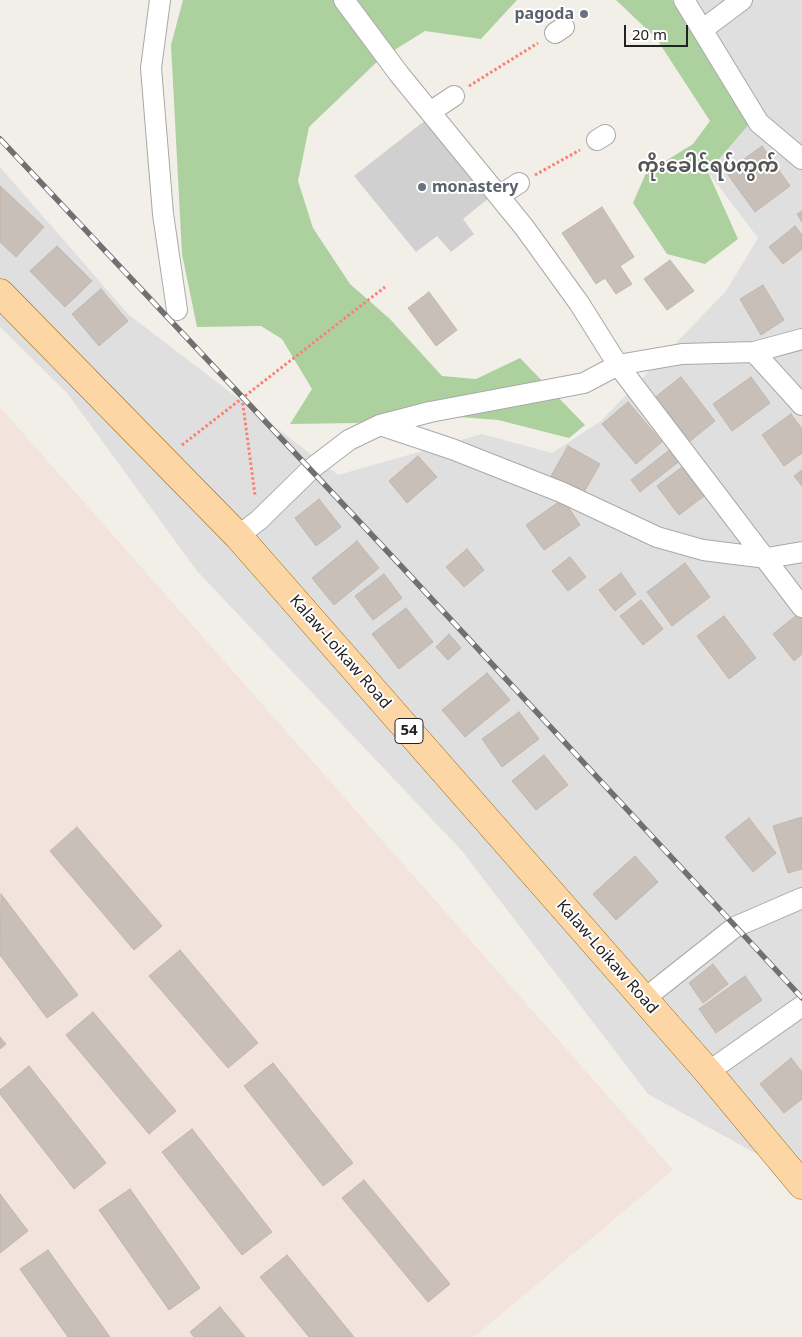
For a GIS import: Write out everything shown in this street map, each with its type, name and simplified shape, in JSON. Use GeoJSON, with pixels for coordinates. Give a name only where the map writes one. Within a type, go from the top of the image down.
{"type":"FeatureCollection","features":[{"type":"Feature","properties":{"kind":"main road","name":"Kalaw-Loikaw Road"},"geometry":{"type":"LineString","coordinates":[[0,293],[162,460],[248,528],[802,1185]]}},
{"type":"Feature","properties":{"kind":"street"},"geometry":{"type":"LineString","coordinates":[[160,0],[150,68],[163,214],[177,310]]}},
{"type":"Feature","properties":{"kind":"street"},"geometry":{"type":"LineString","coordinates":[[344,0],[430,112],[499,196],[579,303],[618,365],[767,558],[802,607]]}},
{"type":"Feature","properties":{"kind":"street"},"geometry":{"type":"LineString","coordinates":[[684,0],[758,123],[802,159]]}},
{"type":"Feature","properties":{"kind":"street"},"geometry":{"type":"LineString","coordinates":[[702,30],[742,0]]}},
{"type":"Feature","properties":{"kind":"street"},"geometry":{"type":"LineString","coordinates":[[430,112],[454,96]]}},
{"type":"Feature","properties":{"kind":"street"},"geometry":{"type":"LineString","coordinates":[[499,196],[519,183]]}},
{"type":"Feature","properties":{"kind":"street"},"geometry":{"type":"LineString","coordinates":[[248,528],[311,469],[349,440],[380,425],[430,412],[584,383],[618,365],[682,354],[754,352],[802,339]]}},
{"type":"Feature","properties":{"kind":"street"},"geometry":{"type":"LineString","coordinates":[[754,352],[802,405]]}},
{"type":"Feature","properties":{"kind":"street"},"geometry":{"type":"LineString","coordinates":[[380,425],[452,449],[561,492],[657,537],[703,550],[767,558],[802,552]]}},
{"type":"Feature","properties":{"kind":"street"},"geometry":{"type":"LineString","coordinates":[[644,999],[735,927],[802,898]]}},
{"type":"Feature","properties":{"kind":"street"},"geometry":{"type":"LineString","coordinates":[[708,1072],[802,1006]]}},
{"type":"Feature","properties":{"kind":"path"},"geometry":{"type":"LineString","coordinates":[[454,96],[560,30]]}},
{"type":"Feature","properties":{"kind":"path"},"geometry":{"type":"LineString","coordinates":[[519,183],[601,138]]}},
{"type":"Feature","properties":{"kind":"path"},"geometry":{"type":"LineString","coordinates":[[162,460],[385,287]]}},
{"type":"Feature","properties":{"kind":"path"},"geometry":{"type":"LineString","coordinates":[[242,398],[248,528]]}},
{"type":"Feature","properties":{"kind":"shaded area"},"geometry":{"type":"Polygon","coordinates":[[[672,0],[802,0],[802,1179],[648,1094],[462,851],[197,571],[67,393],[0,327],[0,167],[128,314],[338,475],[482,434],[552,453],[601,421],[726,291],[758,238],[708,172],[751,122],[672,0]]]}},
{"type":"Feature","properties":{"kind":"shaded area","name":"monastery"},"geometry":{"type":"Polygon","coordinates":[[[427,119],[489,198],[463,219],[474,234],[451,252],[437,236],[416,252],[354,176],[427,119]]]}},
{"type":"Feature","properties":{"kind":"shaded area"},"geometry":{"type":"Polygon","coordinates":[[[0,407],[673,1170],[474,1337],[0,1337],[0,407]]]}},
{"type":"Feature","properties":{"kind":"green space"},"geometry":{"type":"Polygon","coordinates":[[[183,0],[517,0],[481,39],[425,31],[380,59],[309,127],[298,181],[313,228],[350,284],[390,319],[442,376],[476,379],[520,358],[585,425],[569,438],[498,420],[419,414],[357,423],[290,424],[312,389],[282,339],[261,326],[197,327],[182,254],[171,45],[183,0]]]}},
{"type":"Feature","properties":{"kind":"green space"},"geometry":{"type":"Polygon","coordinates":[[[616,0],[672,0],[751,122],[708,172],[738,239],[705,264],[667,254],[633,203],[646,173],[693,144],[710,121],[656,38],[616,0]]]}},
{"type":"Feature","properties":{"kind":"building"},"geometry":{"type":"Polygon","coordinates":[[[762,146],[790,186],[755,212],[726,172],[762,146]]]}},
{"type":"Feature","properties":{"kind":"building"},"geometry":{"type":"Polygon","coordinates":[[[0,186],[44,227],[16,257],[0,242],[0,186]]]}},
{"type":"Feature","properties":{"kind":"building"},"geometry":{"type":"Polygon","coordinates":[[[602,207],[634,257],[620,266],[632,284],[616,294],[605,278],[596,284],[562,233],[602,207]]]}},
{"type":"Feature","properties":{"kind":"building"},"geometry":{"type":"Polygon","coordinates":[[[802,211],[802,222],[797,214],[802,211]]]}},
{"type":"Feature","properties":{"kind":"building"},"geometry":{"type":"Polygon","coordinates":[[[795,226],[802,235],[802,249],[783,264],[769,247],[795,226]]]}},
{"type":"Feature","properties":{"kind":"building"},"geometry":{"type":"Polygon","coordinates":[[[57,246],[92,281],[65,307],[30,271],[57,246]]]}},
{"type":"Feature","properties":{"kind":"building"},"geometry":{"type":"Polygon","coordinates":[[[670,260],[694,291],[667,310],[644,279],[670,260]]]}},
{"type":"Feature","properties":{"kind":"building"},"geometry":{"type":"Polygon","coordinates":[[[763,285],[784,320],[761,335],[740,299],[763,285]]]}},
{"type":"Feature","properties":{"kind":"building"},"geometry":{"type":"Polygon","coordinates":[[[101,289],[128,321],[99,346],[72,314],[101,289]]]}},
{"type":"Feature","properties":{"kind":"building"},"geometry":{"type":"Polygon","coordinates":[[[429,292],[457,330],[436,346],[408,308],[429,292]]]}},
{"type":"Feature","properties":{"kind":"building"},"geometry":{"type":"Polygon","coordinates":[[[681,377],[715,421],[689,442],[654,398],[681,377]]]}},
{"type":"Feature","properties":{"kind":"building"},"geometry":{"type":"Polygon","coordinates":[[[751,377],[770,403],[732,431],[713,404],[751,377]]]}},
{"type":"Feature","properties":{"kind":"building"},"geometry":{"type":"Polygon","coordinates":[[[628,402],[662,442],[636,464],[602,424],[628,402]]]}},
{"type":"Feature","properties":{"kind":"building"},"geometry":{"type":"Polygon","coordinates":[[[791,414],[802,429],[802,453],[784,466],[762,435],[791,414]]]}},
{"type":"Feature","properties":{"kind":"building"},"geometry":{"type":"Polygon","coordinates":[[[568,446],[600,464],[583,494],[551,476],[568,446]]]}},
{"type":"Feature","properties":{"kind":"building"},"geometry":{"type":"Polygon","coordinates":[[[672,448],[681,460],[640,492],[631,480],[672,448]]]}},
{"type":"Feature","properties":{"kind":"building"},"geometry":{"type":"Polygon","coordinates":[[[418,456],[437,477],[407,503],[389,481],[418,456]]]}},
{"type":"Feature","properties":{"kind":"building"},"geometry":{"type":"Polygon","coordinates":[[[682,467],[704,496],[679,515],[657,486],[682,467]]]}},
{"type":"Feature","properties":{"kind":"building"},"geometry":{"type":"Polygon","coordinates":[[[802,470],[802,486],[794,476],[802,470]]]}},
{"type":"Feature","properties":{"kind":"building"},"geometry":{"type":"Polygon","coordinates":[[[319,499],[341,527],[316,546],[295,518],[319,499]]]}},
{"type":"Feature","properties":{"kind":"building"},"geometry":{"type":"Polygon","coordinates":[[[563,499],[580,525],[544,550],[526,525],[563,499]]]}},
{"type":"Feature","properties":{"kind":"building"},"geometry":{"type":"Polygon","coordinates":[[[357,541],[379,568],[334,605],[312,578],[357,541]]]}},
{"type":"Feature","properties":{"kind":"building"},"geometry":{"type":"Polygon","coordinates":[[[467,549],[484,570],[464,587],[446,567],[467,549]]]}},
{"type":"Feature","properties":{"kind":"building"},"geometry":{"type":"Polygon","coordinates":[[[570,557],[586,577],[568,591],[552,571],[570,557]]]}},
{"type":"Feature","properties":{"kind":"building"},"geometry":{"type":"Polygon","coordinates":[[[685,563],[710,597],[672,626],[647,592],[685,563]]]}},
{"type":"Feature","properties":{"kind":"building"},"geometry":{"type":"Polygon","coordinates":[[[621,573],[636,594],[615,611],[599,590],[621,573]]]}},
{"type":"Feature","properties":{"kind":"building"},"geometry":{"type":"Polygon","coordinates":[[[384,574],[402,598],[373,620],[355,596],[384,574]]]}},
{"type":"Feature","properties":{"kind":"building"},"geometry":{"type":"Polygon","coordinates":[[[641,600],[663,629],[643,645],[620,616],[641,600]]]}},
{"type":"Feature","properties":{"kind":"building"},"geometry":{"type":"Polygon","coordinates":[[[406,608],[433,642],[399,669],[372,634],[406,608]]]}},
{"type":"Feature","properties":{"kind":"building"},"geometry":{"type":"Polygon","coordinates":[[[798,614],[802,619],[802,654],[794,661],[773,634],[798,614]]]}},
{"type":"Feature","properties":{"kind":"building"},"geometry":{"type":"Polygon","coordinates":[[[724,616],[756,658],[729,679],[697,636],[724,616]]]}},
{"type":"Feature","properties":{"kind":"building"},"geometry":{"type":"Polygon","coordinates":[[[449,634],[461,648],[448,660],[436,647],[449,634]]]}},
{"type":"Feature","properties":{"kind":"building"},"geometry":{"type":"Polygon","coordinates":[[[487,673],[510,700],[465,737],[442,710],[487,673]]]}},
{"type":"Feature","properties":{"kind":"building"},"geometry":{"type":"Polygon","coordinates":[[[519,712],[539,739],[502,767],[482,739],[519,712]]]}},
{"type":"Feature","properties":{"kind":"building"},"geometry":{"type":"Polygon","coordinates":[[[544,755],[568,785],[536,810],[512,781],[544,755]]]}},
{"type":"Feature","properties":{"kind":"building"},"geometry":{"type":"Polygon","coordinates":[[[802,817],[802,869],[788,873],[773,826],[802,817]]]}},
{"type":"Feature","properties":{"kind":"building"},"geometry":{"type":"Polygon","coordinates":[[[749,818],[776,853],[753,872],[725,837],[749,818]]]}},
{"type":"Feature","properties":{"kind":"building"},"geometry":{"type":"Polygon","coordinates":[[[77,827],[162,926],[134,950],[50,851],[77,827]]]}},
{"type":"Feature","properties":{"kind":"building"},"geometry":{"type":"Polygon","coordinates":[[[635,856],[658,882],[616,920],[593,894],[635,856]]]}},
{"type":"Feature","properties":{"kind":"building"},"geometry":{"type":"Polygon","coordinates":[[[1,894],[78,995],[47,1018],[0,955],[1,894]]]}},
{"type":"Feature","properties":{"kind":"building"},"geometry":{"type":"Polygon","coordinates":[[[180,950],[258,1043],[228,1068],[149,976],[180,950]]]}},
{"type":"Feature","properties":{"kind":"building"},"geometry":{"type":"Polygon","coordinates":[[[713,964],[728,984],[703,1003],[689,983],[713,964]]]}},
{"type":"Feature","properties":{"kind":"building"},"geometry":{"type":"Polygon","coordinates":[[[745,976],[762,1000],[716,1033],[699,1009],[745,976]]]}},
{"type":"Feature","properties":{"kind":"building"},"geometry":{"type":"Polygon","coordinates":[[[93,1012],[176,1111],[149,1134],[66,1035],[93,1012]]]}},
{"type":"Feature","properties":{"kind":"building"},"geometry":{"type":"Polygon","coordinates":[[[0,1037],[6,1044],[0,1049],[0,1037]]]}},
{"type":"Feature","properties":{"kind":"building"},"geometry":{"type":"Polygon","coordinates":[[[791,1058],[802,1072],[802,1099],[784,1113],[760,1084],[791,1058]]]}},
{"type":"Feature","properties":{"kind":"building"},"geometry":{"type":"Polygon","coordinates":[[[273,1063],[353,1163],[323,1186],[244,1086],[273,1063]]]}},
{"type":"Feature","properties":{"kind":"building"},"geometry":{"type":"Polygon","coordinates":[[[29,1066],[106,1163],[74,1189],[0,1094],[0,1090],[29,1066]]]}},
{"type":"Feature","properties":{"kind":"building"},"geometry":{"type":"Polygon","coordinates":[[[192,1129],[272,1232],[242,1255],[162,1152],[192,1129]]]}},
{"type":"Feature","properties":{"kind":"building"},"geometry":{"type":"Polygon","coordinates":[[[364,1180],[450,1284],[428,1302],[342,1198],[364,1180]]]}},
{"type":"Feature","properties":{"kind":"building"},"geometry":{"type":"Polygon","coordinates":[[[130,1189],[200,1288],[169,1310],[99,1210],[130,1189]]]}},
{"type":"Feature","properties":{"kind":"building"},"geometry":{"type":"Polygon","coordinates":[[[0,1194],[28,1231],[0,1253],[0,1194]]]}},
{"type":"Feature","properties":{"kind":"building"},"geometry":{"type":"Polygon","coordinates":[[[48,1250],[110,1337],[68,1337],[20,1269],[48,1250]]]}},
{"type":"Feature","properties":{"kind":"building"},"geometry":{"type":"Polygon","coordinates":[[[287,1255],[354,1337],[309,1337],[260,1277],[287,1255]]]}},
{"type":"Feature","properties":{"kind":"building"},"geometry":{"type":"Polygon","coordinates":[[[220,1307],[245,1337],[194,1337],[190,1332],[220,1307]]]}},
{"type":"Feature","properties":{"kind":"railway"},"geometry":{"type":"LineString","coordinates":[[0,139],[402,567],[802,998]]}},
{"type":"Feature","properties":{"kind":"place","name":"pagoda"},"geometry":{"type":"Point","coordinates":[584,14]}},
{"type":"Feature","properties":{"kind":"place","name":"monastery"},"geometry":{"type":"Point","coordinates":[422,187]}},
{"type":"Feature","properties":{"kind":"district","name":"ကိုးခေါင်ရပ်ကွက်"},"geometry":{"type":"Point","coordinates":[708,167]}}]}
